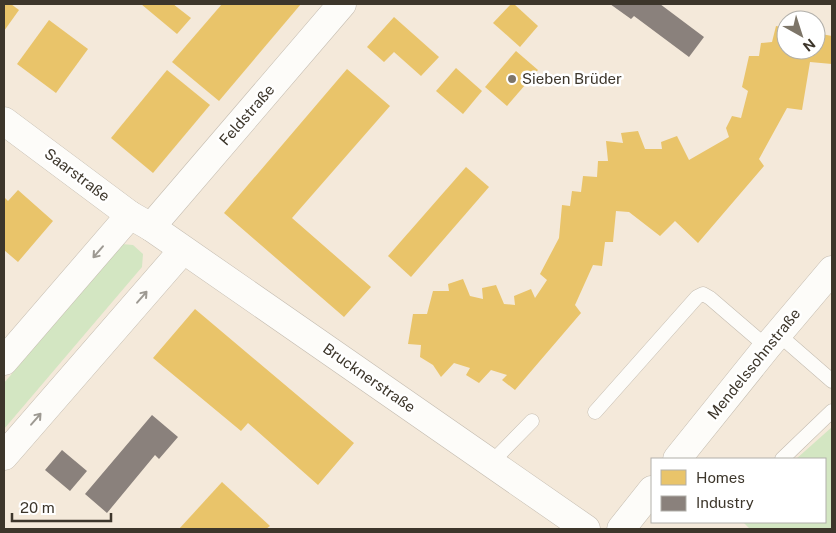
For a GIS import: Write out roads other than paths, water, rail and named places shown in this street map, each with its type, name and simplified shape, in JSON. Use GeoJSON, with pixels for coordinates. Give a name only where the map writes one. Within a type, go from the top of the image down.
{"type":"FeatureCollection","features":[{"type":"Feature","properties":{"kind":"street","name":"Feldstraße"},"geometry":{"type":"LineString","coordinates":[[4,361],[141,221],[342,4]]}},
{"type":"Feature","properties":{"kind":"street","name":"Saarstraße"},"geometry":{"type":"LineString","coordinates":[[4,121],[141,221]]}},
{"type":"Feature","properties":{"kind":"street","name":"Brucknerstraße"},"geometry":{"type":"LineString","coordinates":[[141,221],[492,462],[586,529]]}},
{"type":"Feature","properties":{"kind":"street"},"geometry":{"type":"LineString","coordinates":[[4,456],[183,250]]}},
{"type":"Feature","properties":{"kind":"street","name":"Mendelssohnstraße"},"geometry":{"type":"LineString","coordinates":[[678,458],[832,270]]}},
{"type":"Feature","properties":{"kind":"street"},"geometry":{"type":"LineString","coordinates":[[621,529],[651,491]]}},
{"type":"Feature","properties":{"kind":"lane"},"geometry":{"type":"LineString","coordinates":[[595,412],[697,297],[703,294],[832,381]]}},
{"type":"Feature","properties":{"kind":"lane"},"geometry":{"type":"LineString","coordinates":[[783,458],[832,411]]}},
{"type":"Feature","properties":{"kind":"lane"},"geometry":{"type":"LineString","coordinates":[[492,462],[532,420]]}},
{"type":"Feature","properties":{"kind":"place","name":"Sieben Brüder"},"geometry":{"type":"Point","coordinates":[512,79]}}]}
